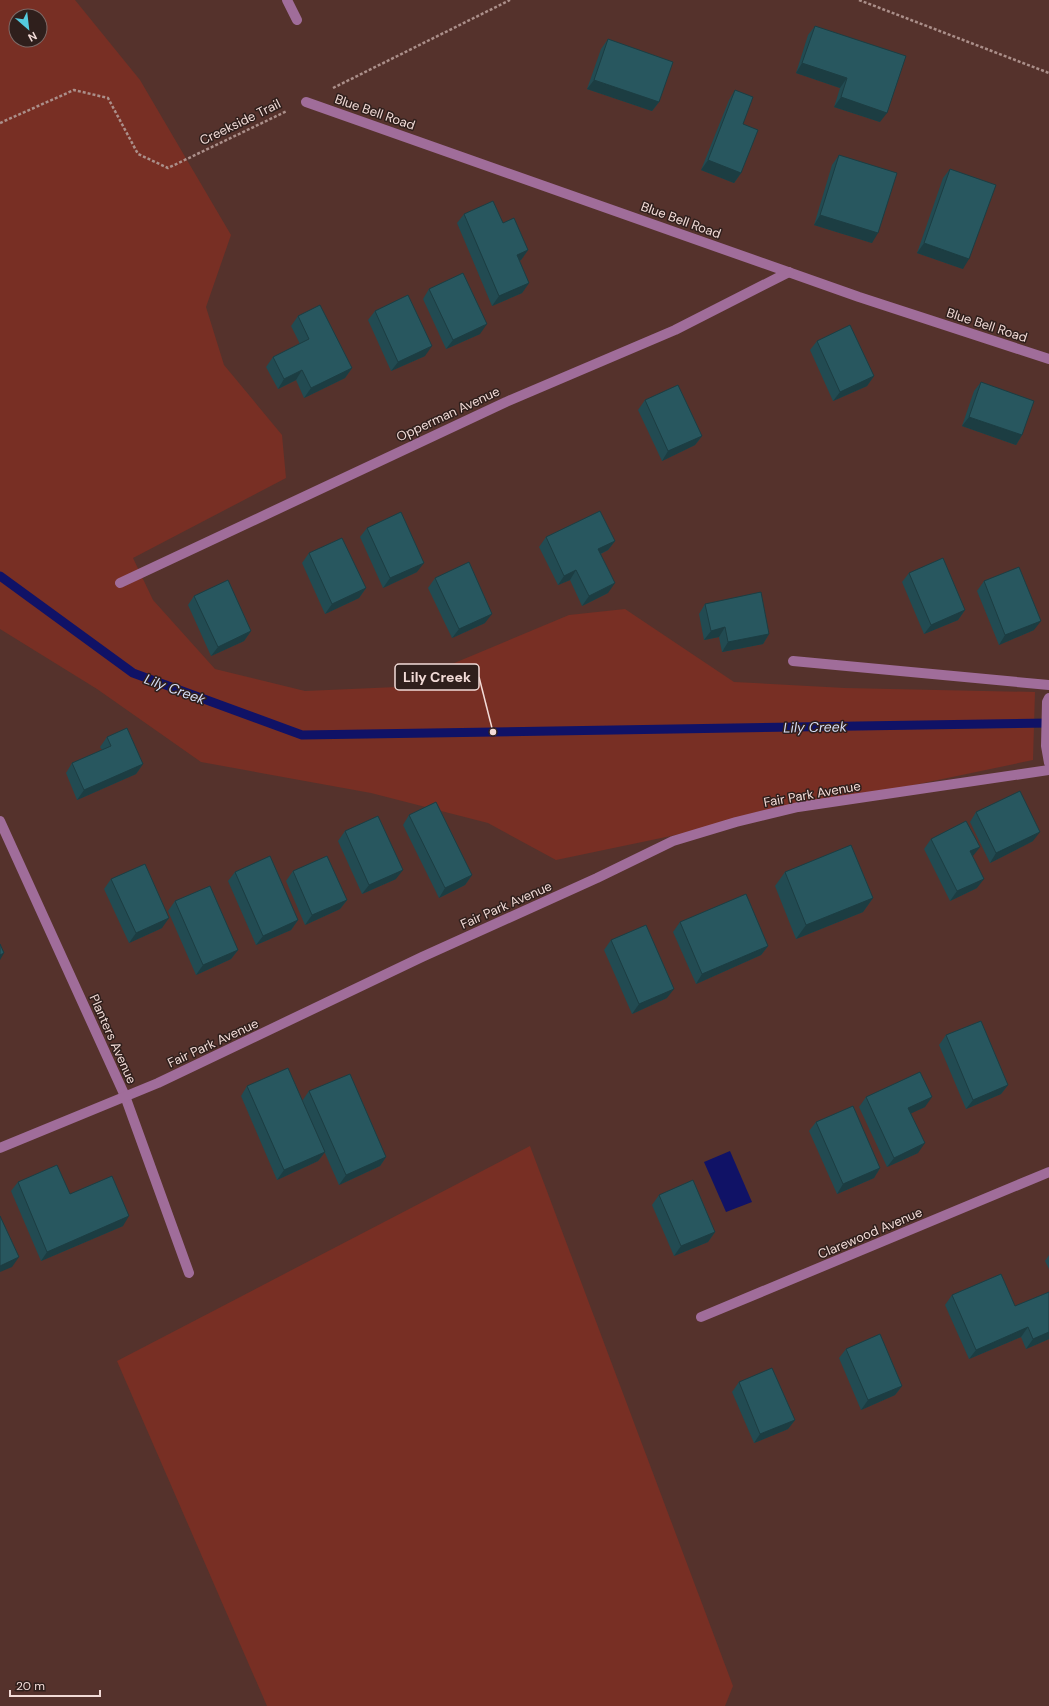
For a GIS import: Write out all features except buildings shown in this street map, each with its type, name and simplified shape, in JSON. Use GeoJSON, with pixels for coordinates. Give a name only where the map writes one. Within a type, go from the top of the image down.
{"type":"FeatureCollection","features":[{"type":"Feature","properties":{"kind":"street"},"geometry":{"type":"LineString","coordinates":[[287,0],[297,20]]}},
{"type":"Feature","properties":{"kind":"street","name":"Blue Bell Road"},"geometry":{"type":"LineString","coordinates":[[306,102],[789,272],[1049,359]]}},
{"type":"Feature","properties":{"kind":"street","name":"Opperman Avenue"},"geometry":{"type":"LineString","coordinates":[[120,583],[506,402],[675,330],[789,272]]}},
{"type":"Feature","properties":{"kind":"street"},"geometry":{"type":"LineString","coordinates":[[793,661],[1049,685]]}},
{"type":"Feature","properties":{"kind":"street"},"geometry":{"type":"LineString","coordinates":[[1048,700],[1046,746],[1049,763]]}},
{"type":"Feature","properties":{"kind":"street","name":"Fair Park Avenue"},"geometry":{"type":"LineString","coordinates":[[0,1148],[158,1083],[422,957],[597,878],[673,841],[736,822],[798,807],[1049,770]]}},
{"type":"Feature","properties":{"kind":"street","name":"Planters Avenue"},"geometry":{"type":"LineString","coordinates":[[0,821],[125,1096],[189,1273]]}},
{"type":"Feature","properties":{"kind":"street","name":"Clarewood Avenue"},"geometry":{"type":"LineString","coordinates":[[702,1318],[1049,1172]]}},
{"type":"Feature","properties":{"kind":"path","name":"Creekside Trail"},"geometry":{"type":"LineString","coordinates":[[0,123],[74,90],[108,98],[138,154],[168,168],[306,102],[510,0]]}},
{"type":"Feature","properties":{"kind":"path"},"geometry":{"type":"LineString","coordinates":[[859,0],[1049,73]]}},
{"type":"Feature","properties":{"kind":"shaded area"},"geometry":{"type":"Polygon","coordinates":[[[0,0],[75,0],[140,80],[231,235],[206,307],[224,365],[282,435],[286,478],[133,558],[153,600],[215,669],[305,691],[397,687],[569,615],[625,609],[734,682],[845,688],[1035,692],[1033,760],[556,860],[488,823],[371,793],[201,762],[97,689],[0,629],[0,0]]]}},
{"type":"Feature","properties":{"kind":"shaded area"},"geometry":{"type":"Polygon","coordinates":[[[530,1146],[733,1686],[725,1706],[267,1706],[117,1361],[530,1146]]]}},
{"type":"Feature","properties":{"kind":"shaded area"},"geometry":{"type":"Polygon","coordinates":[[[730,1151],[752,1202],[726,1212],[704,1162],[730,1151]]]}},
{"type":"Feature","properties":{"kind":"waterway","name":"Lily Creek"},"geometry":{"type":"LineString","coordinates":[[0,576],[133,673],[302,735],[1049,723]]}},
{"type":"Feature","properties":{"kind":"place","name":"Lily Creek"},"geometry":{"type":"Point","coordinates":[493,732]}}]}
